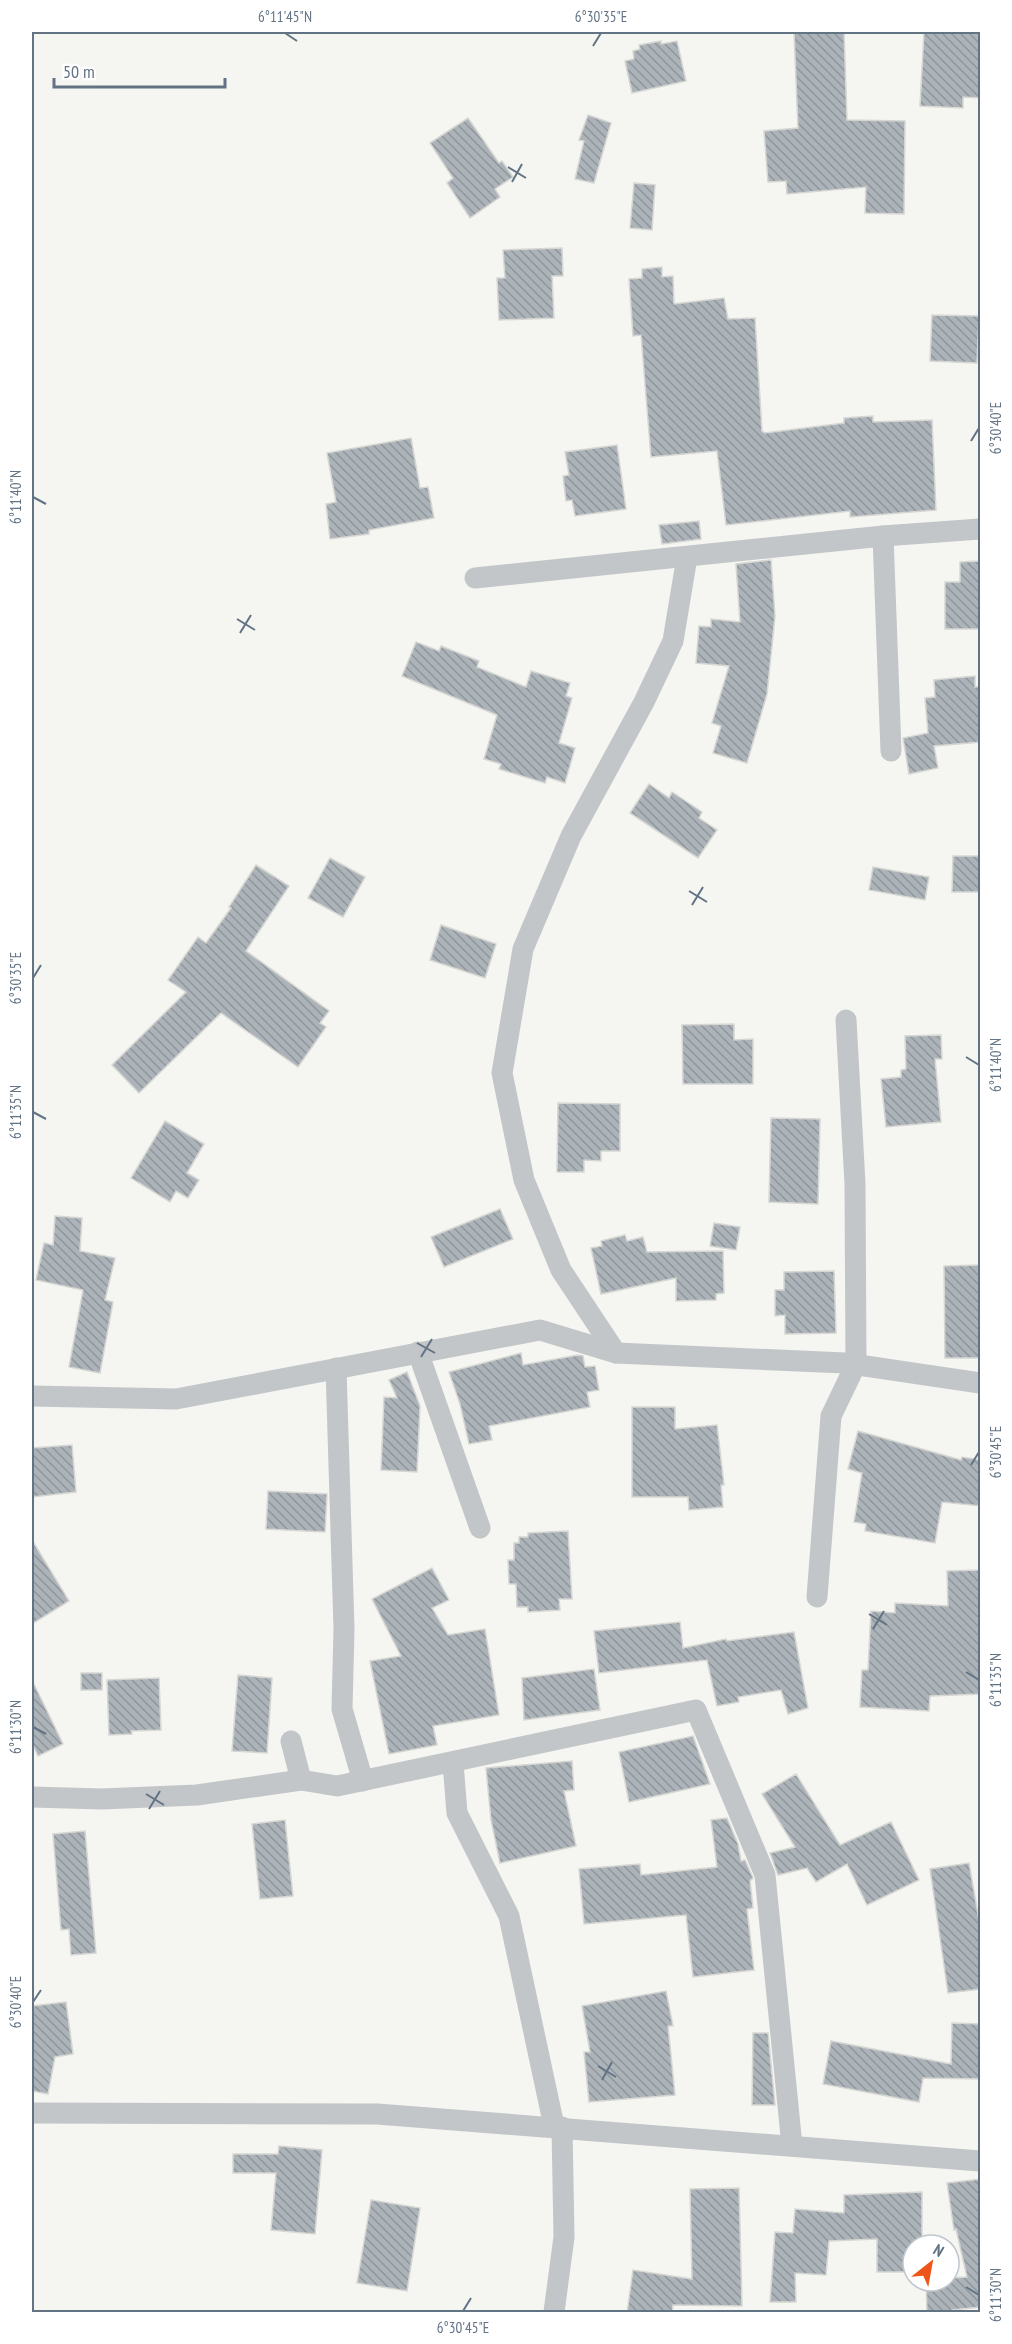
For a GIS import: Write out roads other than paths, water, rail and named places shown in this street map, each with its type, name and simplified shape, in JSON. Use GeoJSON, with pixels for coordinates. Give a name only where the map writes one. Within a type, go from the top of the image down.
{"type":"FeatureCollection","features":[{"type":"Feature","properties":{"kind":"street"},"geometry":{"type":"LineString","coordinates":[[475,578],[883,536],[981,529]]}},
{"type":"Feature","properties":{"kind":"street"},"geometry":{"type":"LineString","coordinates":[[883,536],[891,751]]}},
{"type":"Feature","properties":{"kind":"street"},"geometry":{"type":"LineString","coordinates":[[616,1353],[561,1270],[528,1190],[502,1073],[523,949],[571,836],[644,702],[673,641],[687,557]]}},
{"type":"Feature","properties":{"kind":"street"},"geometry":{"type":"LineString","coordinates":[[816,1597],[831,1416],[856,1364],[855,1184],[846,1020]]}},
{"type":"Feature","properties":{"kind":"street"},"geometry":{"type":"LineString","coordinates":[[32,1396],[176,1399],[540,1330],[616,1353],[856,1364],[981,1383]]}},
{"type":"Feature","properties":{"kind":"street"},"geometry":{"type":"LineString","coordinates":[[418,1352],[480,1528]]}},
{"type":"Feature","properties":{"kind":"street"},"geometry":{"type":"LineString","coordinates":[[336,1368],[344,1618],[342,1709],[363,1781]]}},
{"type":"Feature","properties":{"kind":"street"},"geometry":{"type":"LineString","coordinates":[[32,1797],[102,1799],[197,1796],[301,1780],[337,1786],[696,1710],[765,1875],[792,2146]]}},
{"type":"Feature","properties":{"kind":"street"},"geometry":{"type":"LineString","coordinates":[[291,1741],[301,1780]]}},
{"type":"Feature","properties":{"kind":"street"},"geometry":{"type":"LineString","coordinates":[[453,1763],[457,1813],[510,1916],[558,2127],[564,2237],[555,2313]]}},
{"type":"Feature","properties":{"kind":"street"},"geometry":{"type":"LineString","coordinates":[[32,2113],[377,2114],[981,2161]]}}]}
